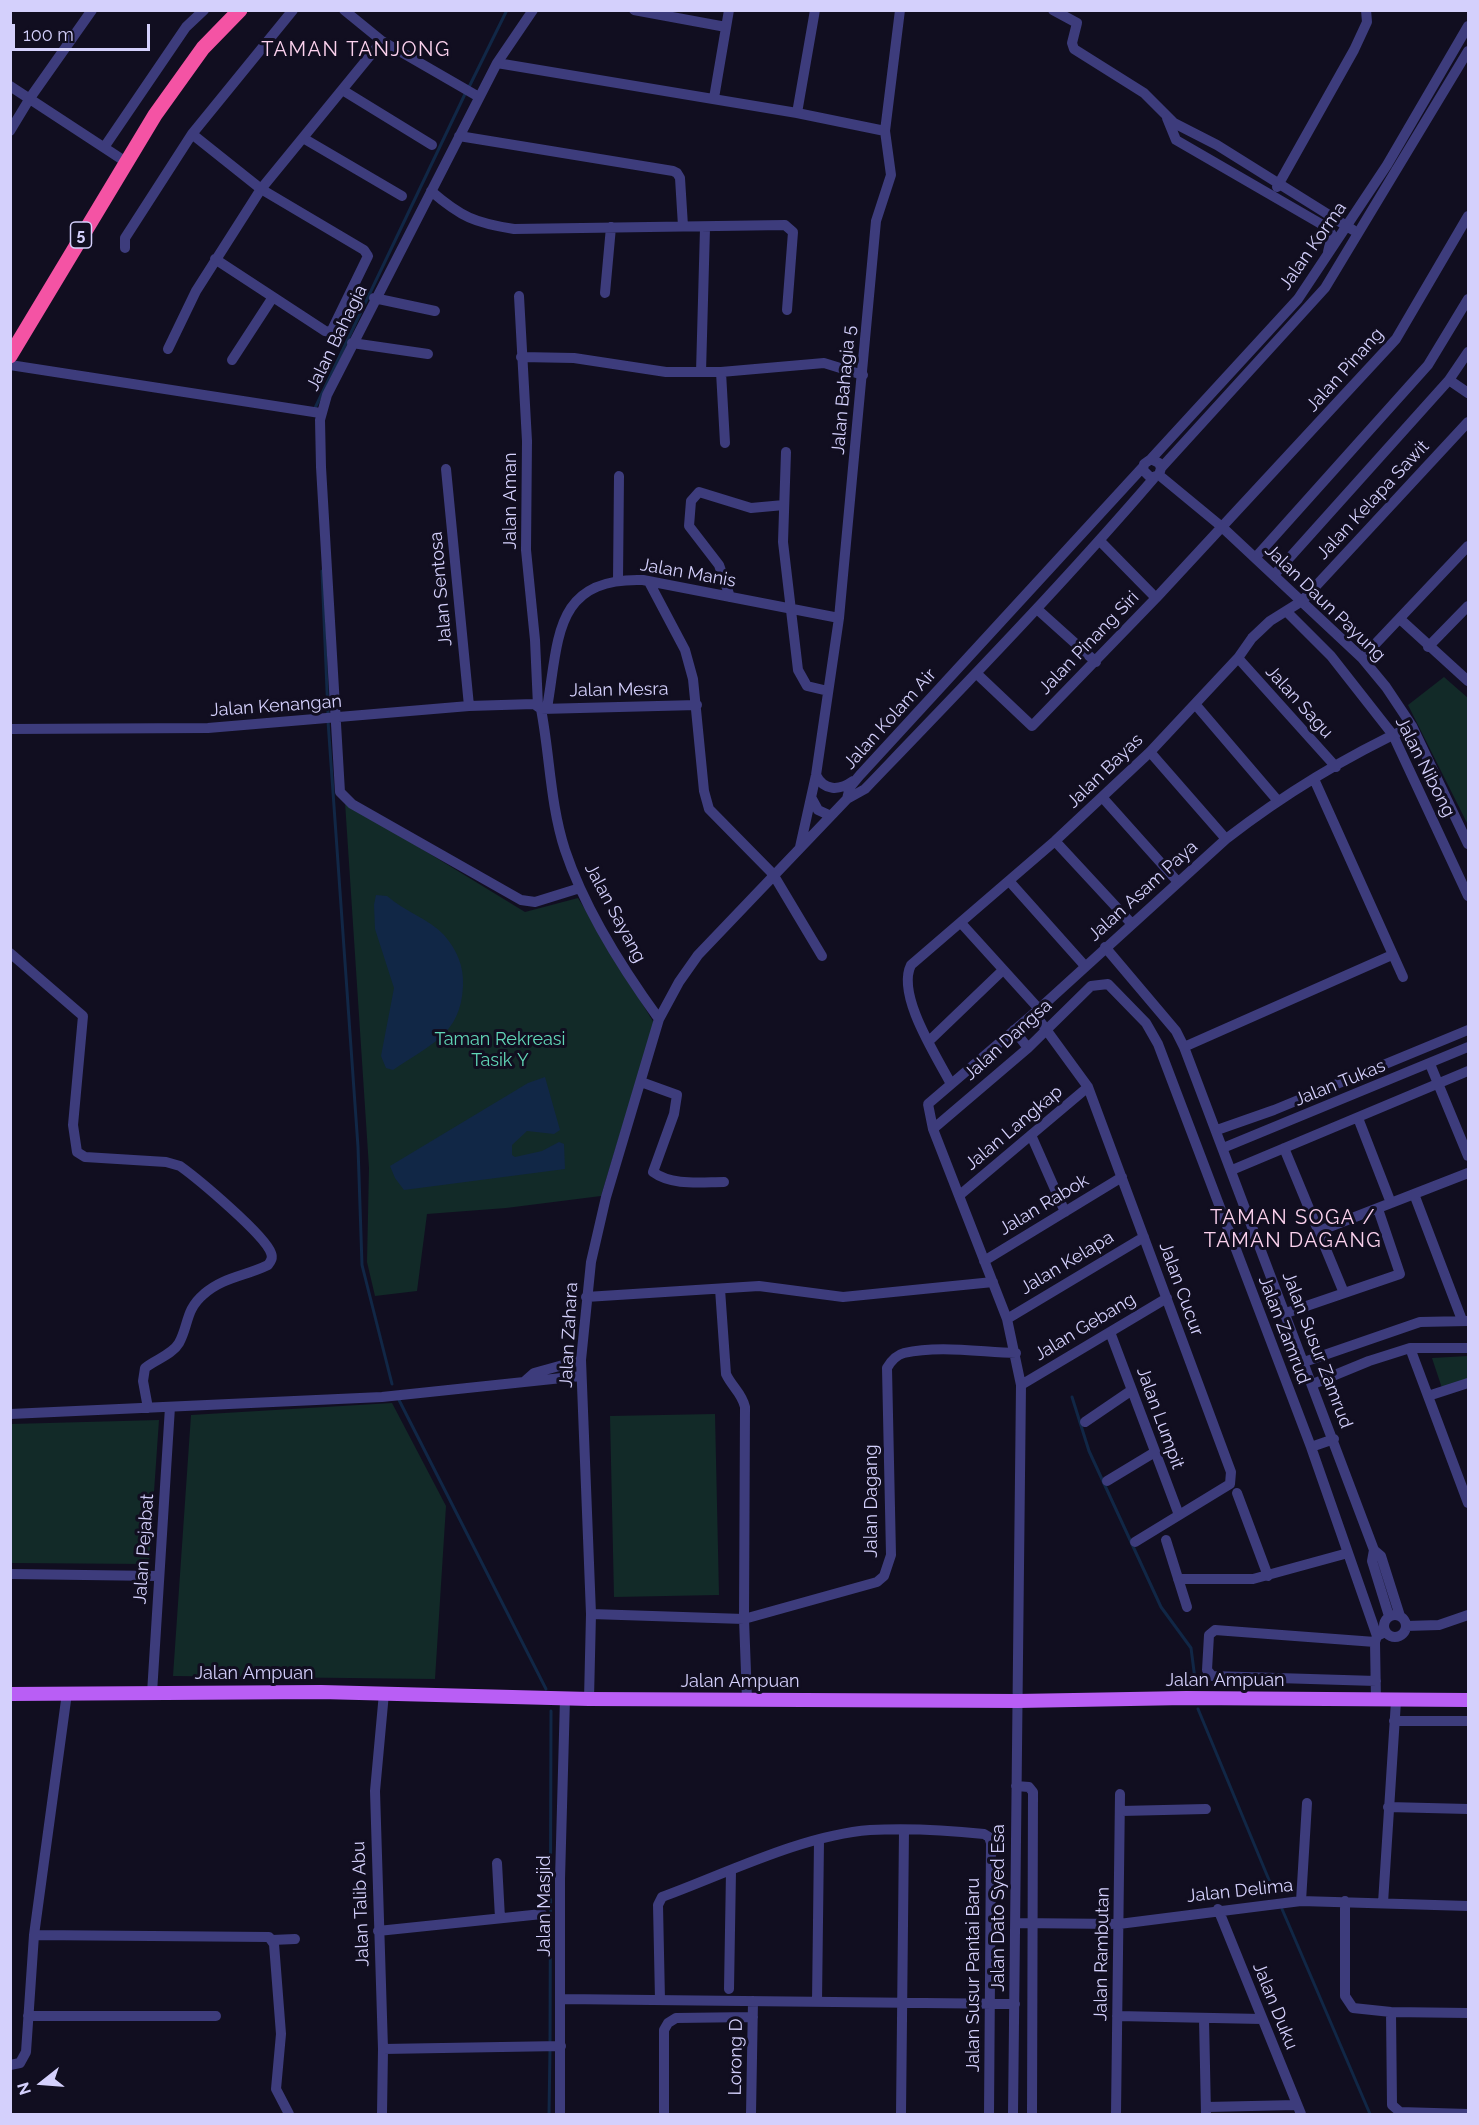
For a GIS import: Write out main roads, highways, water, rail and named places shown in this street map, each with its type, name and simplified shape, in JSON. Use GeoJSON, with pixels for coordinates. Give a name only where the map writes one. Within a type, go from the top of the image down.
{"type":"FeatureCollection","features":[{"type":"Feature","properties":{"kind":"highway","name":"5"},"geometry":{"type":"LineString","coordinates":[[10,356],[126,162],[190,66],[240,10]]}},
{"type":"Feature","properties":{"kind":"main road","name":"Jalan Ampuan"},"geometry":{"type":"LineString","coordinates":[[10,1694],[384,1693],[589,1699],[1018,1701],[1186,1698],[1468,1701]]}},
{"type":"Feature","properties":{"kind":"water"},"geometry":{"type":"Polygon","coordinates":[[[376,895],[387,896],[438,929],[453,946],[459,959],[463,979],[461,1003],[449,1028],[441,1037],[393,1070],[386,1068],[381,1056],[394,988],[375,929],[376,895]]]}},
{"type":"Feature","properties":{"kind":"water"},"geometry":{"type":"Polygon","coordinates":[[[545,1077],[560,1130],[554,1134],[527,1131],[512,1145],[512,1155],[515,1157],[542,1151],[559,1142],[564,1144],[565,1169],[404,1190],[395,1178],[390,1166],[528,1083],[545,1077]]]}},
{"type":"Feature","properties":{"kind":"waterway"},"geometry":{"type":"LineString","coordinates":[[469,87],[507,10]]}},
{"type":"Feature","properties":{"kind":"waterway"},"geometry":{"type":"LineString","coordinates":[[315,408],[466,92]]}},
{"type":"Feature","properties":{"kind":"waterway"},"geometry":{"type":"LineString","coordinates":[[322,571],[328,714]]}},
{"type":"Feature","properties":{"kind":"waterway"},"geometry":{"type":"LineString","coordinates":[[328,721],[358,1147],[362,1265],[392,1384]]}},
{"type":"Feature","properties":{"kind":"waterway"},"geometry":{"type":"LineString","coordinates":[[1072,1397],[1089,1451],[1161,1607],[1191,1648],[1195,1679]]}},
{"type":"Feature","properties":{"kind":"waterway"},"geometry":{"type":"LineString","coordinates":[[399,1400],[546,1689]]}},
{"type":"Feature","properties":{"kind":"waterway"},"geometry":{"type":"LineString","coordinates":[[1198,1709],[1274,1892]]}},
{"type":"Feature","properties":{"kind":"waterway"},"geometry":{"type":"LineString","coordinates":[[550,2042],[551,1711]]}},
{"type":"Feature","properties":{"kind":"waterway"},"geometry":{"type":"LineString","coordinates":[[1282,1909],[1370,2114]]}},
{"type":"Feature","properties":{"kind":"waterway"},"geometry":{"type":"LineString","coordinates":[[549,2114],[550,2049]]}},
{"type":"Feature","properties":{"kind":"district","name":"TAMAN TANJONG"},"geometry":{"type":"Point","coordinates":[356,50]}},
{"type":"Feature","properties":{"kind":"district","name":"TAMAN SOGA / TAMAN DAGANG"},"geometry":{"type":"Point","coordinates":[1293,1230]}},
{"type":"Feature","properties":{"kind":"park label","name":"Taman Rekreasi Tasik Y"},"geometry":{"type":"Point","coordinates":[500,1050]}}]}
